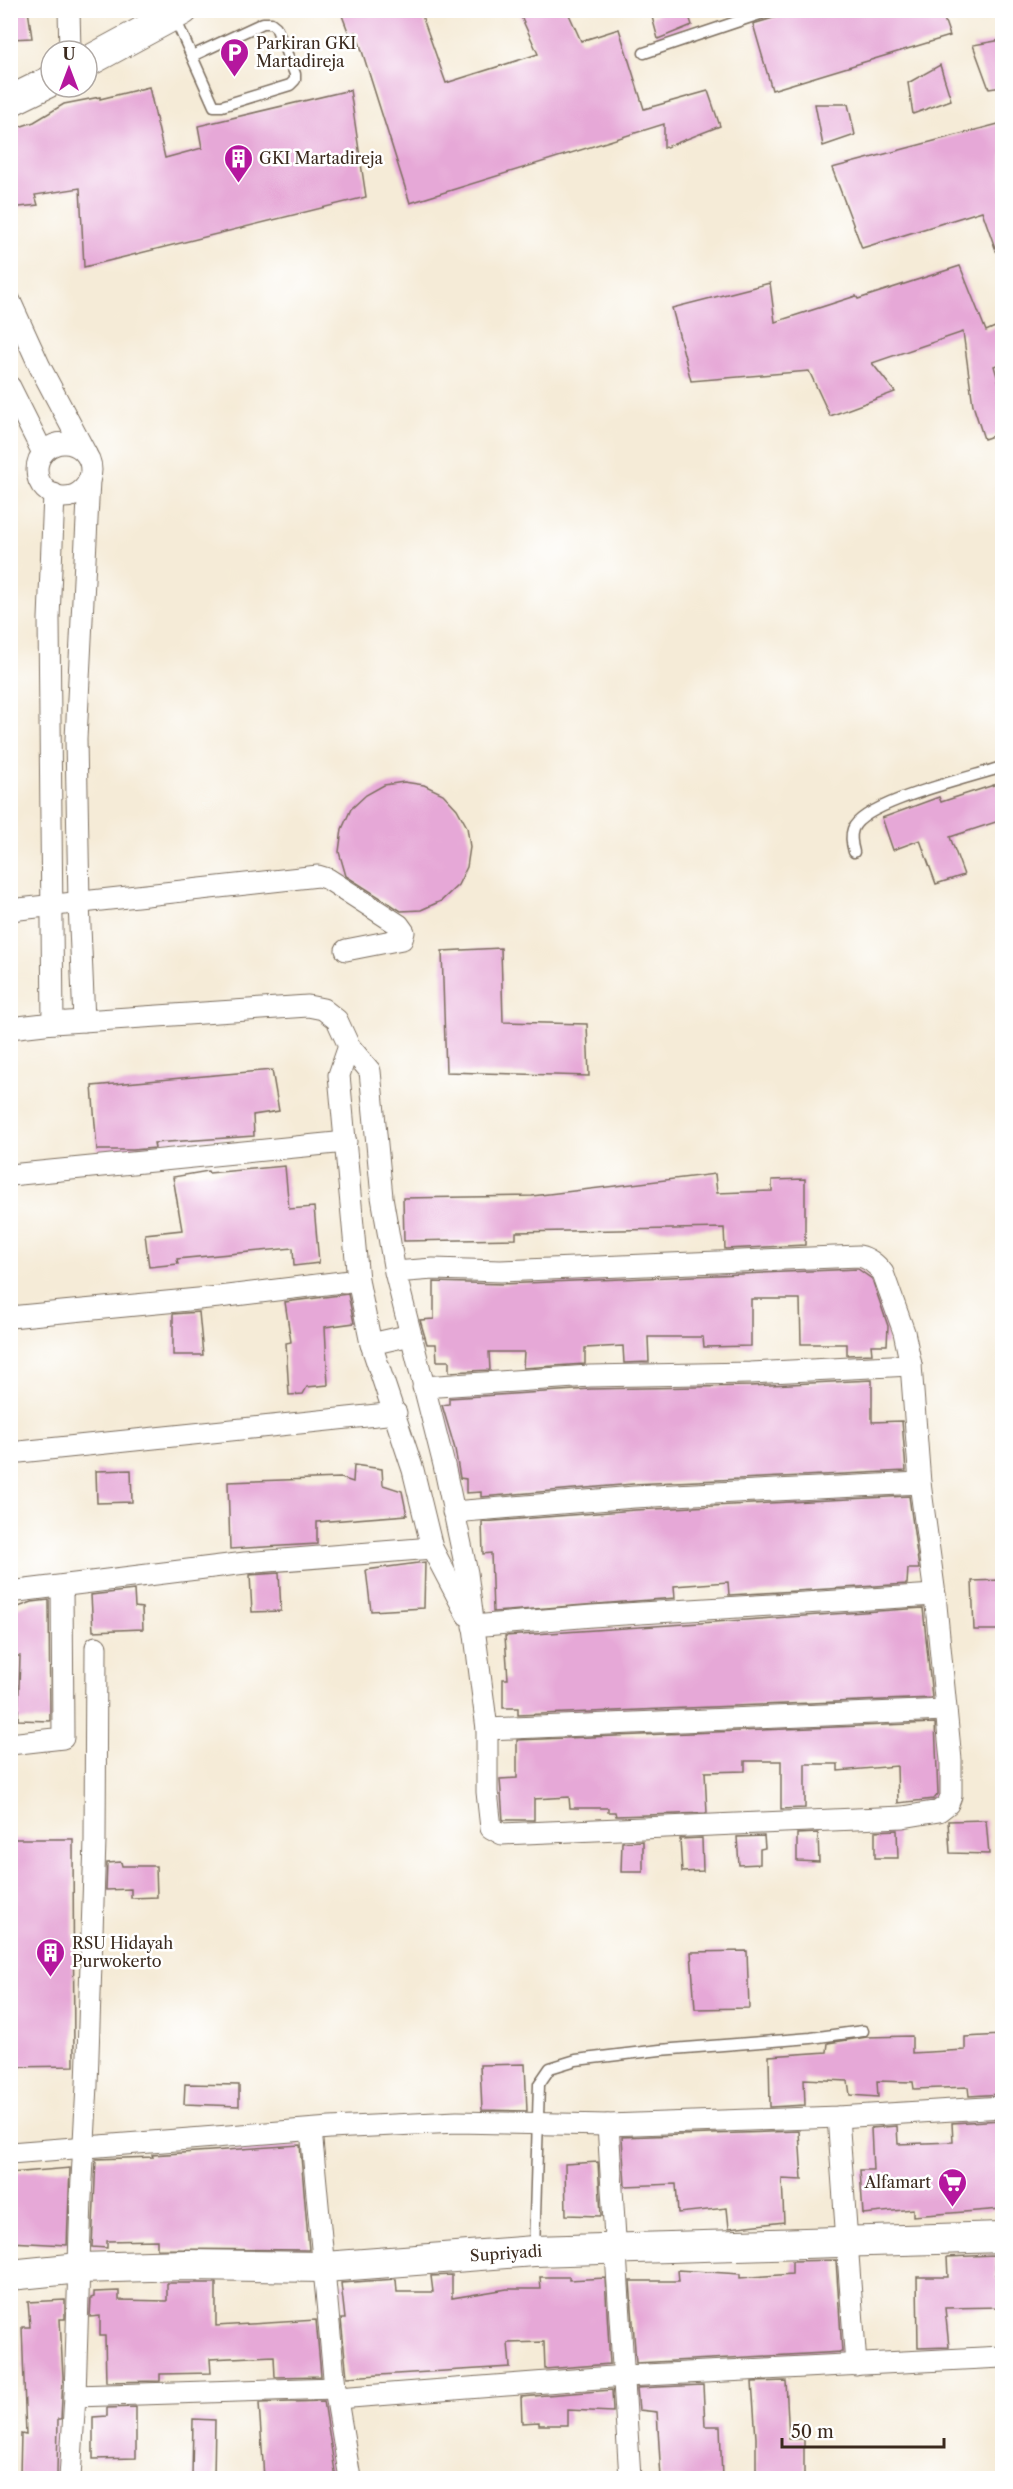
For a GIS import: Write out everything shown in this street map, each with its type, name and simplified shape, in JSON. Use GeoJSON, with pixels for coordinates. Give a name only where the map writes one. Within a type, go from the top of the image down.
{"type":"FeatureCollection","features":[{"type":"Feature","properties":{"kind":"main road"},"geometry":{"type":"LineString","coordinates":[[99,56],[178,13]]}},
{"type":"Feature","properties":{"kind":"main road"},"geometry":{"type":"LineString","coordinates":[[10,101],[39,87]]}},
{"type":"Feature","properties":{"kind":"main road","name":"Supriyadi"},"geometry":{"type":"LineString","coordinates":[[10,2275],[80,2268],[185,2265],[325,2267],[534,2251],[1002,2237]]}},
{"type":"Feature","properties":{"kind":"street"},"geometry":{"type":"LineString","coordinates":[[69,10],[70,39]]}},
{"type":"Feature","properties":{"kind":"street"},"geometry":{"type":"LineString","coordinates":[[10,301],[40,367],[91,467],[76,739],[84,1021]]}},
{"type":"Feature","properties":{"kind":"street"},"geometry":{"type":"LineString","coordinates":[[40,367],[10,385],[43,453]]}},
{"type":"Feature","properties":{"kind":"street"},"geometry":{"type":"LineString","coordinates":[[86,454],[75,445],[54,445],[39,459],[38,473],[43,486],[54,494],[74,495],[89,480]]}},
{"type":"Feature","properties":{"kind":"street"},"geometry":{"type":"LineString","coordinates":[[53,1023],[49,619],[54,494]]}},
{"type":"Feature","properties":{"kind":"street"},"geometry":{"type":"LineString","coordinates":[[50,739],[76,739]]}},
{"type":"Feature","properties":{"kind":"street"},"geometry":{"type":"LineString","coordinates":[[10,910],[318,876],[328,879],[399,925],[404,932],[402,939],[346,950]]}},
{"type":"Feature","properties":{"kind":"street"},"geometry":{"type":"LineString","coordinates":[[10,1028],[53,1023],[309,1006],[323,1009],[337,1020],[349,1046],[370,1071],[382,1197],[395,1272],[444,1466],[467,1573],[487,1729],[487,1792],[491,1828],[502,1834],[903,1817],[939,1811],[948,1804],[951,1796],[951,1760],[935,1595],[920,1483],[911,1365],[904,1332],[883,1273],[866,1258],[859,1256],[643,1263],[511,1271],[433,1269],[395,1272]]}},
{"type":"Feature","properties":{"kind":"street"},"geometry":{"type":"LineString","coordinates":[[349,1046],[339,1075],[358,1280],[371,1344],[396,1413],[432,1548],[473,1626]]}},
{"type":"Feature","properties":{"kind":"street"},"geometry":{"type":"LineString","coordinates":[[10,1175],[346,1142]]}},
{"type":"Feature","properties":{"kind":"street"},"geometry":{"type":"LineString","coordinates":[[349,1198],[382,1197]]}},
{"type":"Feature","properties":{"kind":"street"},"geometry":{"type":"LineString","coordinates":[[10,1317],[219,1297],[358,1280]]}},
{"type":"Feature","properties":{"kind":"street"},"geometry":{"type":"LineString","coordinates":[[371,1344],[411,1335]]}},
{"type":"Feature","properties":{"kind":"street"},"geometry":{"type":"LineString","coordinates":[[423,1387],[590,1376],[750,1373],[911,1365]]}},
{"type":"Feature","properties":{"kind":"street"},"geometry":{"type":"LineString","coordinates":[[10,1453],[396,1413]]}},
{"type":"Feature","properties":{"kind":"street"},"geometry":{"type":"LineString","coordinates":[[413,1470],[444,1466]]}},
{"type":"Feature","properties":{"kind":"street"},"geometry":{"type":"LineString","coordinates":[[453,1512],[634,1497],[920,1483]]}},
{"type":"Feature","properties":{"kind":"street"},"geometry":{"type":"LineString","coordinates":[[10,1592],[245,1563],[432,1548]]}},
{"type":"Feature","properties":{"kind":"street"},"geometry":{"type":"LineString","coordinates":[[10,1744],[63,1738],[62,1586]]}},
{"type":"Feature","properties":{"kind":"street"},"geometry":{"type":"LineString","coordinates":[[473,1626],[592,1616],[935,1595]]}},
{"type":"Feature","properties":{"kind":"street"},"geometry":{"type":"LineString","coordinates":[[70,2478],[80,2268],[94,1853],[96,1647]]}},
{"type":"Feature","properties":{"kind":"street"},"geometry":{"type":"LineString","coordinates":[[487,1729],[945,1710]]}},
{"type":"Feature","properties":{"kind":"street"},"geometry":{"type":"LineString","coordinates":[[10,2153],[311,2130],[457,2122],[608,2125],[1002,2107]]}},
{"type":"Feature","properties":{"kind":"street"},"geometry":{"type":"LineString","coordinates":[[838,2116],[856,2365]]}},
{"type":"Feature","properties":{"kind":"street"},"geometry":{"type":"LineString","coordinates":[[608,2125],[630,2478]]}},
{"type":"Feature","properties":{"kind":"street"},"geometry":{"type":"LineString","coordinates":[[311,2130],[337,2393],[350,2478]]}},
{"type":"Feature","properties":{"kind":"street"},"geometry":{"type":"LineString","coordinates":[[75,2396],[337,2393],[1002,2357]]}},
{"type":"Feature","properties":{"kind":"lane"},"geometry":{"type":"LineString","coordinates":[[644,53],[772,10]]}},
{"type":"Feature","properties":{"kind":"lane"},"geometry":{"type":"LineString","coordinates":[[178,13],[192,56],[214,106],[222,106],[290,85],[295,80],[295,74],[276,27],[271,23],[263,23],[192,56]]}},
{"type":"Feature","properties":{"kind":"lane"},"geometry":{"type":"LineString","coordinates":[[854,852],[851,839],[853,828],[863,816],[896,801],[1002,767]]}},
{"type":"Feature","properties":{"kind":"lane"},"geometry":{"type":"LineString","coordinates":[[534,2251],[539,2084],[550,2068],[576,2060],[660,2050],[811,2038],[863,2031]]}},
{"type":"Feature","properties":{"kind":"building"},"geometry":{"type":"Polygon","coordinates":[[[10,10],[28,10],[32,38],[10,39],[10,10]]]}},
{"type":"Feature","properties":{"kind":"building"},"geometry":{"type":"Polygon","coordinates":[[[340,10],[370,10],[371,16],[385,10],[420,10],[446,83],[538,54],[518,10],[567,10],[581,41],[619,29],[644,109],[708,91],[720,126],[664,148],[664,124],[410,203],[356,32],[349,34],[340,10]]]}},
{"type":"Feature","properties":{"kind":"building"},"geometry":{"type":"Polygon","coordinates":[[[666,10],[687,10],[692,25],[658,39],[652,17],[666,10]]]}},
{"type":"Feature","properties":{"kind":"building"},"geometry":{"type":"Polygon","coordinates":[[[800,10],[941,10],[950,36],[772,90],[753,24],[800,10]]]}},
{"type":"Feature","properties":{"kind":"building"},"geometry":{"type":"Polygon","coordinates":[[[1002,40],[1002,87],[989,89],[973,45],[1002,40]]]}},
{"type":"Feature","properties":{"kind":"building"},"geometry":{"type":"Polygon","coordinates":[[[940,65],[951,100],[913,114],[908,83],[940,65]]]}},
{"type":"Feature","properties":{"kind":"building","name":"GKI Martadireja"},"geometry":{"type":"Polygon","coordinates":[[[149,87],[165,158],[202,148],[198,126],[350,90],[366,197],[84,267],[80,188],[35,195],[38,205],[10,208],[10,130],[34,122],[64,104],[100,97],[100,99],[149,87]]]}},
{"type":"Feature","properties":{"kind":"building"},"geometry":{"type":"Polygon","coordinates":[[[815,104],[848,104],[855,135],[823,146],[815,104]]]}},
{"type":"Feature","properties":{"kind":"building"},"geometry":{"type":"Polygon","coordinates":[[[1002,123],[1002,262],[1000,262],[982,211],[862,248],[832,168],[1002,123]]]}},
{"type":"Feature","properties":{"kind":"building"},"geometry":{"type":"Polygon","coordinates":[[[960,266],[986,331],[1002,324],[1002,363],[994,366],[1002,393],[1002,433],[984,439],[973,405],[963,332],[872,363],[895,392],[830,416],[809,371],[691,381],[672,308],[770,283],[775,322],[856,296],[858,299],[960,266]]]}},
{"type":"Feature","properties":{"kind":"building"},"geometry":{"type":"Polygon","coordinates":[[[404,782],[424,785],[443,794],[457,809],[467,827],[470,847],[467,867],[458,885],[441,901],[421,910],[401,911],[346,876],[339,852],[342,829],[351,809],[366,795],[384,785],[404,782]]]}},
{"type":"Feature","properties":{"kind":"building"},"geometry":{"type":"Polygon","coordinates":[[[997,784],[1002,800],[1002,820],[950,837],[964,875],[936,884],[920,840],[893,850],[882,818],[939,797],[941,802],[997,784]]]}},
{"type":"Feature","properties":{"kind":"building"},"geometry":{"type":"Polygon","coordinates":[[[501,948],[503,1022],[587,1024],[589,1076],[446,1072],[442,951],[501,948]]]}},
{"type":"Feature","properties":{"kind":"building"},"geometry":{"type":"Polygon","coordinates":[[[272,1070],[279,1111],[253,1115],[254,1136],[154,1143],[155,1148],[133,1150],[97,1150],[92,1086],[272,1070]]]}},
{"type":"Feature","properties":{"kind":"building"},"geometry":{"type":"Polygon","coordinates":[[[285,1166],[289,1209],[314,1207],[319,1263],[294,1266],[293,1248],[177,1259],[178,1264],[149,1267],[145,1234],[182,1230],[173,1177],[208,1171],[209,1173],[285,1166]]]}},
{"type":"Feature","properties":{"kind":"building"},"geometry":{"type":"Polygon","coordinates":[[[715,1174],[717,1193],[772,1191],[772,1180],[805,1179],[805,1245],[725,1249],[724,1228],[516,1232],[516,1239],[404,1241],[403,1198],[532,1196],[715,1174]]]}},
{"type":"Feature","properties":{"kind":"building"},"geometry":{"type":"Polygon","coordinates":[[[858,1269],[872,1279],[888,1326],[887,1345],[871,1345],[872,1354],[847,1355],[847,1344],[801,1344],[800,1299],[751,1299],[751,1346],[704,1347],[703,1337],[648,1337],[649,1362],[624,1363],[623,1346],[585,1348],[585,1364],[523,1368],[524,1352],[489,1352],[490,1370],[449,1372],[449,1361],[437,1361],[436,1344],[427,1344],[420,1320],[434,1319],[434,1282],[502,1284],[858,1269]]]}},
{"type":"Feature","properties":{"kind":"building"},"geometry":{"type":"Polygon","coordinates":[[[348,1294],[354,1323],[325,1327],[328,1385],[307,1387],[303,1394],[289,1395],[286,1343],[291,1342],[285,1302],[348,1294]]]}},
{"type":"Feature","properties":{"kind":"building"},"geometry":{"type":"Polygon","coordinates":[[[199,1312],[203,1355],[173,1355],[173,1314],[199,1312]]]}},
{"type":"Feature","properties":{"kind":"building"},"geometry":{"type":"Polygon","coordinates":[[[872,1380],[872,1422],[902,1421],[906,1471],[633,1484],[481,1497],[481,1492],[466,1493],[466,1479],[460,1478],[455,1449],[442,1405],[449,1404],[449,1398],[591,1389],[750,1386],[872,1380]]]}},
{"type":"Feature","properties":{"kind":"building"},"geometry":{"type":"Polygon","coordinates":[[[354,1465],[382,1469],[383,1485],[402,1491],[407,1515],[317,1522],[317,1544],[230,1549],[228,1482],[341,1478],[353,1482],[354,1465]]]}},
{"type":"Feature","properties":{"kind":"building"},"geometry":{"type":"Polygon","coordinates":[[[131,1470],[132,1502],[97,1503],[96,1471],[131,1470]]]}},
{"type":"Feature","properties":{"kind":"building"},"geometry":{"type":"Polygon","coordinates":[[[909,1496],[919,1569],[908,1569],[907,1584],[729,1595],[728,1582],[674,1586],[675,1598],[493,1612],[491,1553],[483,1554],[482,1522],[635,1510],[909,1496]]]}},
{"type":"Feature","properties":{"kind":"building"},"geometry":{"type":"Polygon","coordinates":[[[425,1562],[424,1608],[371,1611],[366,1570],[425,1562]]]}},
{"type":"Feature","properties":{"kind":"building"},"geometry":{"type":"Polygon","coordinates":[[[279,1573],[281,1611],[252,1612],[250,1575],[279,1573]]]}},
{"type":"Feature","properties":{"kind":"building"},"geometry":{"type":"Polygon","coordinates":[[[1002,1580],[1002,1630],[974,1630],[972,1581],[1002,1580]]]}},
{"type":"Feature","properties":{"kind":"building"},"geometry":{"type":"Polygon","coordinates":[[[134,1590],[135,1607],[142,1608],[143,1629],[93,1631],[91,1595],[134,1590]]]}},
{"type":"Feature","properties":{"kind":"building"},"geometry":{"type":"Polygon","coordinates":[[[49,1600],[50,1721],[18,1720],[20,1656],[10,1656],[10,1610],[32,1602],[49,1600]]]}},
{"type":"Feature","properties":{"kind":"building"},"geometry":{"type":"Polygon","coordinates":[[[923,1608],[932,1698],[518,1715],[518,1708],[503,1708],[503,1679],[508,1679],[505,1636],[923,1608]]]}},
{"type":"Feature","properties":{"kind":"building"},"geometry":{"type":"Polygon","coordinates":[[[935,1723],[938,1794],[934,1799],[898,1803],[897,1766],[838,1771],[838,1764],[805,1764],[805,1808],[781,1809],[781,1761],[745,1761],[745,1771],[705,1772],[707,1813],[616,1816],[615,1812],[608,1812],[608,1808],[570,1808],[569,1797],[534,1799],[534,1820],[503,1820],[500,1779],[517,1778],[517,1740],[935,1723]]]}},
{"type":"Feature","properties":{"kind":"building"},"geometry":{"type":"Polygon","coordinates":[[[986,1820],[989,1854],[950,1853],[948,1821],[986,1820]]]}},
{"type":"Feature","properties":{"kind":"building"},"geometry":{"type":"Polygon","coordinates":[[[897,1830],[898,1858],[875,1858],[875,1831],[897,1830]]]}},
{"type":"Feature","properties":{"kind":"building"},"geometry":{"type":"Polygon","coordinates":[[[818,1833],[819,1862],[797,1861],[797,1834],[818,1833]]]}},
{"type":"Feature","properties":{"kind":"building"},"geometry":{"type":"Polygon","coordinates":[[[764,1836],[765,1848],[760,1849],[760,1864],[739,1865],[737,1837],[764,1836]]]}},
{"type":"Feature","properties":{"kind":"building"},"geometry":{"type":"Polygon","coordinates":[[[702,1838],[703,1871],[682,1872],[680,1839],[702,1838]]]}},
{"type":"Feature","properties":{"kind":"building","name":"RSU Hidayah Purwokerto"},"geometry":{"type":"Polygon","coordinates":[[[10,1839],[73,1839],[74,2066],[10,2067],[10,1839]]]}},
{"type":"Feature","properties":{"kind":"building"},"geometry":{"type":"Polygon","coordinates":[[[643,1841],[643,1872],[621,1872],[622,1842],[643,1841]]]}},
{"type":"Feature","properties":{"kind":"building"},"geometry":{"type":"Polygon","coordinates":[[[121,1862],[122,1866],[156,1866],[157,1897],[131,1898],[131,1889],[106,1890],[107,1863],[121,1862]]]}},
{"type":"Feature","properties":{"kind":"building"},"geometry":{"type":"Polygon","coordinates":[[[747,1951],[749,2008],[695,2009],[691,1952],[747,1951]]]}},
{"type":"Feature","properties":{"kind":"building"},"geometry":{"type":"Polygon","coordinates":[[[1002,2035],[1002,2094],[969,2096],[968,2087],[914,2089],[913,2082],[877,2081],[878,2097],[850,2095],[848,2081],[804,2079],[805,2105],[770,2107],[769,2056],[827,2052],[828,2043],[867,2037],[912,2036],[912,2053],[965,2050],[965,2037],[1002,2035]]]}},
{"type":"Feature","properties":{"kind":"building"},"geometry":{"type":"Polygon","coordinates":[[[525,2064],[527,2111],[482,2110],[480,2065],[525,2064]]]}},
{"type":"Feature","properties":{"kind":"building"},"geometry":{"type":"Polygon","coordinates":[[[185,2084],[239,2085],[239,2106],[184,2104],[185,2084]]]}},
{"type":"Feature","properties":{"kind":"building"},"geometry":{"type":"Polygon","coordinates":[[[1002,2120],[1002,2209],[913,2216],[913,2209],[863,2214],[860,2170],[873,2170],[871,2128],[897,2126],[898,2144],[953,2142],[952,2123],[1002,2120]]]}},
{"type":"Feature","properties":{"kind":"building"},"geometry":{"type":"Polygon","coordinates":[[[799,2131],[802,2180],[782,2179],[784,2222],[729,2228],[727,2208],[678,2213],[676,2184],[625,2186],[622,2137],[799,2131]]]}},
{"type":"Feature","properties":{"kind":"building"},"geometry":{"type":"Polygon","coordinates":[[[300,2145],[309,2250],[157,2249],[157,2240],[107,2241],[107,2248],[92,2247],[96,2159],[153,2157],[152,2155],[300,2145]]]}},
{"type":"Feature","properties":{"kind":"building"},"geometry":{"type":"Polygon","coordinates":[[[598,2162],[601,2216],[566,2215],[565,2164],[598,2162]]]}},
{"type":"Feature","properties":{"kind":"building"},"geometry":{"type":"Polygon","coordinates":[[[70,2168],[67,2245],[10,2242],[10,2173],[70,2168]]]}},
{"type":"Feature","properties":{"kind":"building"},"geometry":{"type":"Polygon","coordinates":[[[995,2255],[996,2278],[1002,2278],[1002,2307],[945,2308],[949,2347],[918,2348],[917,2277],[948,2277],[947,2257],[995,2255]]]}},
{"type":"Feature","properties":{"kind":"building"},"geometry":{"type":"Polygon","coordinates":[[[836,2260],[842,2352],[636,2363],[630,2281],[679,2281],[678,2270],[740,2274],[740,2278],[792,2274],[792,2261],[836,2260]]]}},
{"type":"Feature","properties":{"kind":"building"},"geometry":{"type":"Polygon","coordinates":[[[452,2275],[452,2298],[507,2289],[541,2289],[540,2277],[569,2277],[569,2280],[605,2278],[610,2364],[545,2369],[544,2342],[508,2343],[510,2367],[347,2377],[341,2319],[345,2319],[341,2283],[396,2279],[397,2292],[433,2292],[431,2276],[452,2275]]]}},
{"type":"Feature","properties":{"kind":"building"},"geometry":{"type":"Polygon","coordinates":[[[167,2283],[216,2283],[216,2326],[316,2320],[321,2376],[275,2377],[274,2356],[210,2359],[211,2373],[160,2374],[160,2381],[106,2382],[105,2336],[100,2336],[100,2316],[90,2317],[91,2298],[94,2297],[94,2292],[119,2291],[119,2300],[167,2301],[167,2283]]]}},
{"type":"Feature","properties":{"kind":"building"},"geometry":{"type":"Polygon","coordinates":[[[65,2300],[65,2319],[60,2319],[63,2377],[61,2419],[58,2419],[57,2476],[20,2474],[21,2434],[26,2435],[22,2327],[30,2327],[28,2302],[65,2300]]]}},
{"type":"Feature","properties":{"kind":"building"},"geometry":{"type":"Polygon","coordinates":[[[786,2381],[789,2439],[804,2439],[804,2478],[756,2478],[752,2382],[786,2381]]]}},
{"type":"Feature","properties":{"kind":"building"},"geometry":{"type":"Polygon","coordinates":[[[703,2385],[705,2426],[720,2426],[722,2478],[661,2478],[657,2412],[639,2410],[637,2388],[703,2385]]]}},
{"type":"Feature","properties":{"kind":"building"},"geometry":{"type":"Polygon","coordinates":[[[612,2390],[613,2412],[568,2410],[568,2425],[522,2423],[521,2397],[612,2390]]]}},
{"type":"Feature","properties":{"kind":"building"},"geometry":{"type":"Polygon","coordinates":[[[324,2401],[336,2478],[264,2478],[259,2403],[324,2401]]]}},
{"type":"Feature","properties":{"kind":"building"},"geometry":{"type":"Polygon","coordinates":[[[136,2407],[136,2458],[93,2459],[93,2417],[107,2416],[107,2408],[136,2407]]]}},
{"type":"Feature","properties":{"kind":"building"},"geometry":{"type":"Polygon","coordinates":[[[193,2419],[215,2420],[214,2478],[192,2478],[193,2419]]]}},
{"type":"Feature","properties":{"kind":"place","name":"Parkiran GKI Martadireja"},"geometry":{"type":"Point","coordinates":[235,78]}},
{"type":"Feature","properties":{"kind":"place","name":"GKI Martadireja"},"geometry":{"type":"Point","coordinates":[238,184]}},
{"type":"Feature","properties":{"kind":"place","name":"RSU Hidayah Purwokerto"},"geometry":{"type":"Point","coordinates":[51,1978]}},
{"type":"Feature","properties":{"kind":"place","name":"Alfamart"},"geometry":{"type":"Point","coordinates":[952,2208]}}]}
